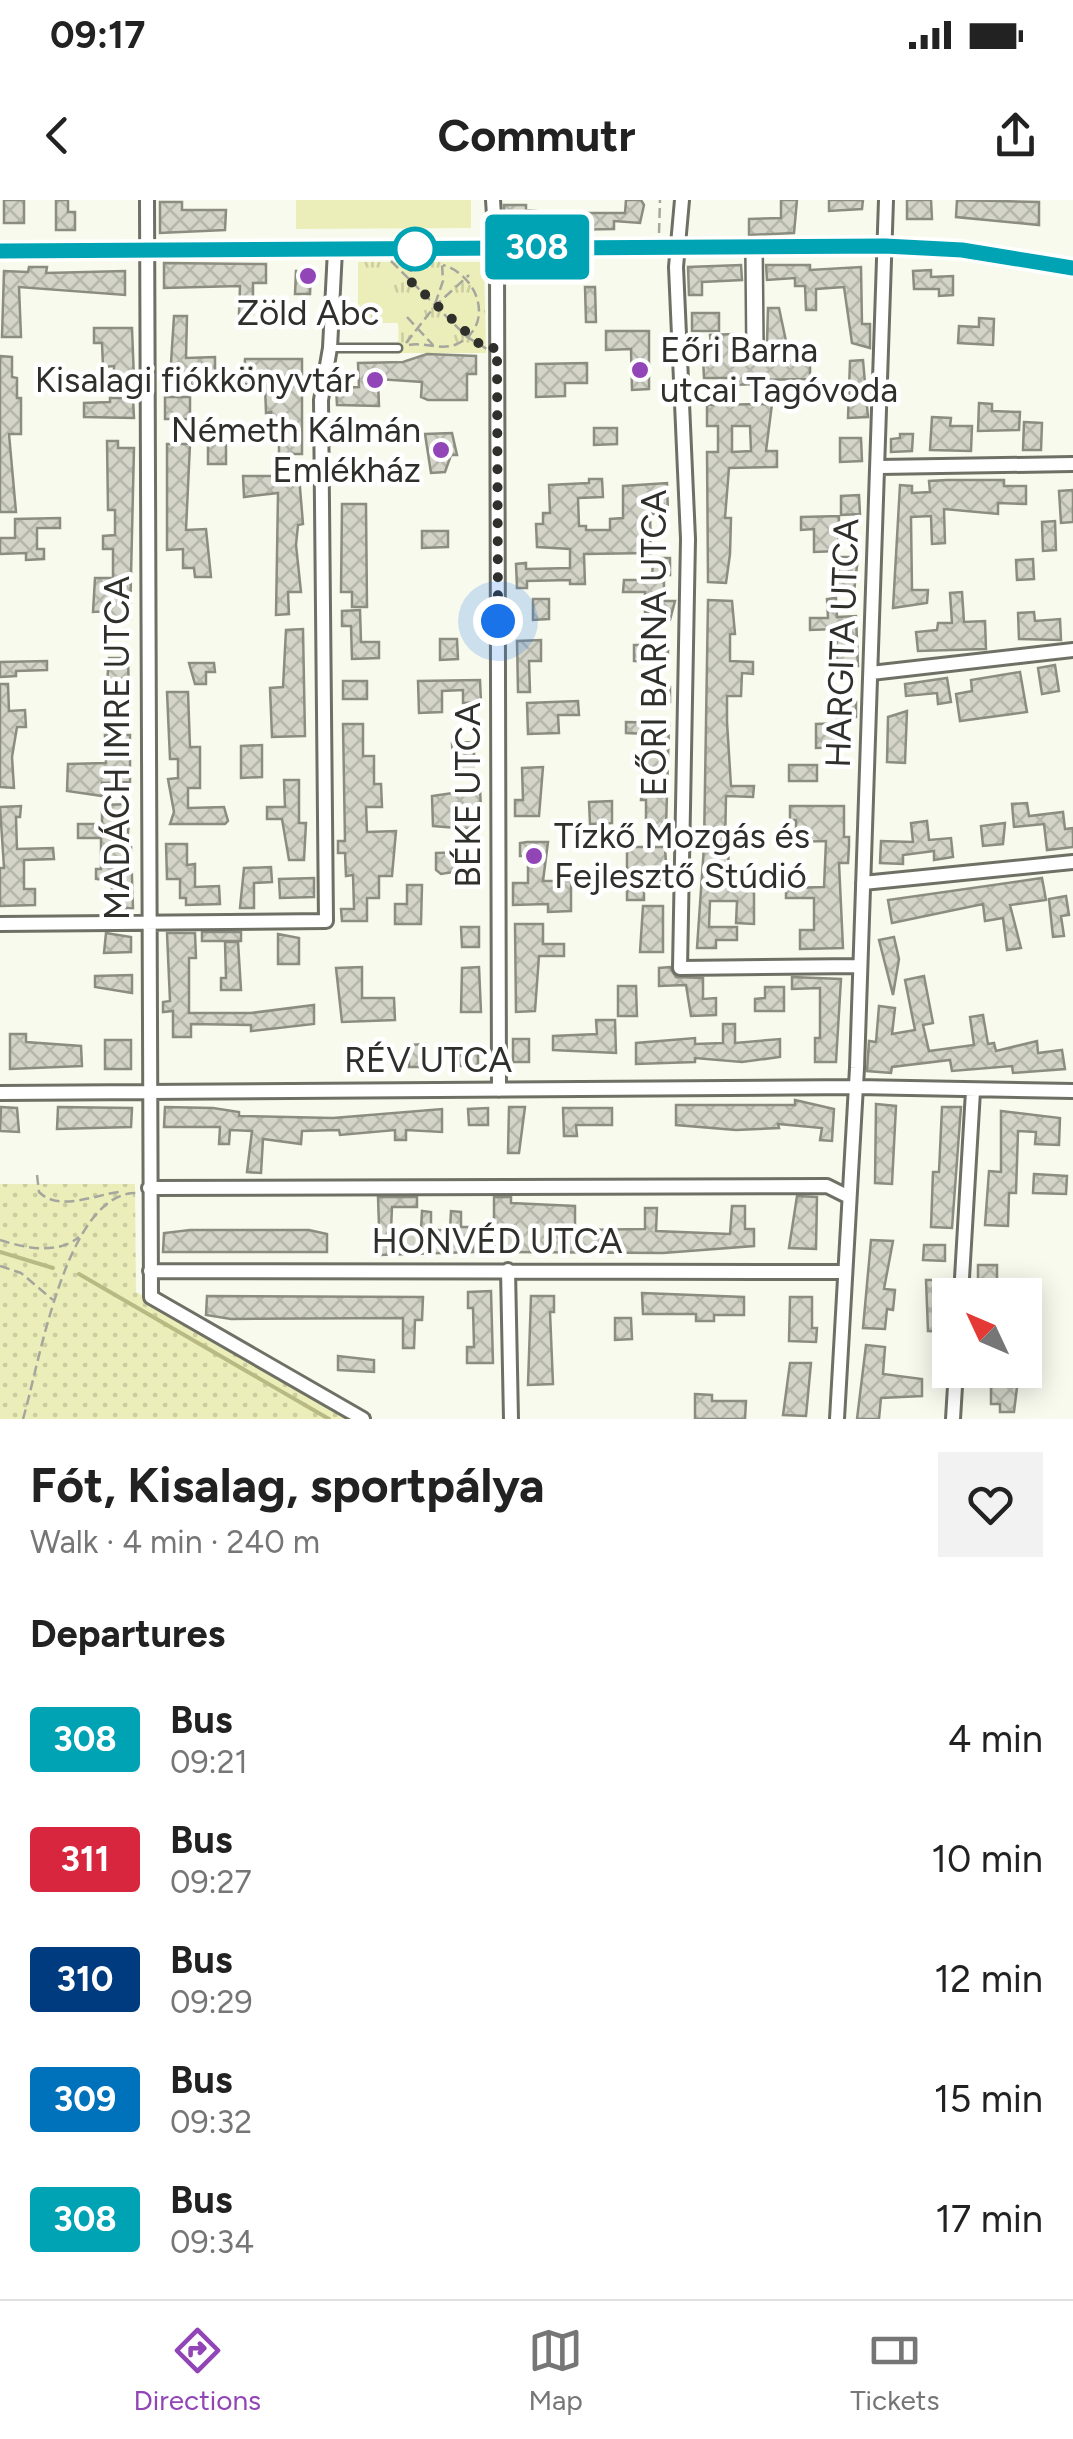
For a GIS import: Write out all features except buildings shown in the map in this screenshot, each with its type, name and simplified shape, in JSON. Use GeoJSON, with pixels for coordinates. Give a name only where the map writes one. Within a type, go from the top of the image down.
{"type":"FeatureCollection","features":[{"type":"Feature","properties":{"kind":"street","name":"MADÁCH IMRE UTCA"},"geometry":{"type":"LineString","coordinates":[[147,200],[151,1297],[363,1419]]}},
{"type":"Feature","properties":{"kind":"street","name":"BÉKE UTCA"},"geometry":{"type":"LineString","coordinates":[[493,200],[497,347],[498,1090]]}},
{"type":"Feature","properties":{"kind":"street","name":"EŐRI BARNA UTCA"},"geometry":{"type":"LineString","coordinates":[[682,200],[678,247],[688,540],[680,968],[859,966]]}},
{"type":"Feature","properties":{"kind":"street","name":"HARGITA UTCA"},"geometry":{"type":"LineString","coordinates":[[838,1419],[856,1087],[886,200]]}},
{"type":"Feature","properties":{"kind":"street"},"geometry":{"type":"LineString","coordinates":[[754,246],[756,350]]}},
{"type":"Feature","properties":{"kind":"street"},"geometry":{"type":"LineString","coordinates":[[0,251],[390,249],[441,256],[496,247],[885,246],[962,250],[1073,268]]}},
{"type":"Feature","properties":{"kind":"street"},"geometry":{"type":"LineString","coordinates":[[0,924],[326,921],[321,400],[330,348],[335,250]]}},
{"type":"Feature","properties":{"kind":"street"},"geometry":{"type":"LineString","coordinates":[[878,467],[1073,464]]}},
{"type":"Feature","properties":{"kind":"street"},"geometry":{"type":"LineString","coordinates":[[872,672],[1073,650]]}},
{"type":"Feature","properties":{"kind":"street"},"geometry":{"type":"LineString","coordinates":[[863,883],[1073,862]]}},
{"type":"Feature","properties":{"kind":"street","name":"RÉV UTCA"},"geometry":{"type":"LineString","coordinates":[[0,1093],[856,1087],[1073,1091]]}},
{"type":"Feature","properties":{"kind":"street"},"geometry":{"type":"LineString","coordinates":[[962,1278],[973,1092]]}},
{"type":"Feature","properties":{"kind":"street"},"geometry":{"type":"LineString","coordinates":[[149,1190],[828,1186],[848,1196]]}},
{"type":"Feature","properties":{"kind":"street"},"geometry":{"type":"LineString","coordinates":[[508,1270],[511,1419]]}},
{"type":"Feature","properties":{"kind":"street","name":"HONVÉD UTCA"},"geometry":{"type":"LineString","coordinates":[[150,1271],[845,1272]]}},
{"type":"Feature","properties":{"kind":"street"},"geometry":{"type":"LineString","coordinates":[[953,1419],[955,1388]]}},
{"type":"Feature","properties":{"kind":"lane"},"geometry":{"type":"LineString","coordinates":[[330,348],[400,347]]}},
{"type":"Feature","properties":{"kind":"path"},"geometry":{"type":"LineString","coordinates":[[660,200],[660,236]]}},
{"type":"Feature","properties":{"kind":"path"},"geometry":{"type":"LineString","coordinates":[[390,249],[391,262],[467,337],[486,350],[497,347]]}},
{"type":"Feature","properties":{"kind":"path"},"geometry":{"type":"LineString","coordinates":[[400,347],[448,347],[467,337],[479,310],[476,292],[468,276],[441,256],[435,306]]}},
{"type":"Feature","properties":{"kind":"path"},"geometry":{"type":"LineString","coordinates":[[400,347],[435,306],[468,276]]}},
{"type":"Feature","properties":{"kind":"path"},"geometry":{"type":"LineString","coordinates":[[408,316],[434,346]]}},
{"type":"Feature","properties":{"kind":"path"},"geometry":{"type":"LineString","coordinates":[[37,1175],[42,1196],[60,1202],[149,1190]]}},
{"type":"Feature","properties":{"kind":"path"},"geometry":{"type":"LineString","coordinates":[[23,1419],[54,1301],[84,1232],[106,1203],[120,1192]]}},
{"type":"Feature","properties":{"kind":"path"},"geometry":{"type":"LineString","coordinates":[[0,1240],[32,1250],[66,1246],[84,1232]]}},
{"type":"Feature","properties":{"kind":"path"},"geometry":{"type":"LineString","coordinates":[[0,1266],[21,1272],[54,1301]]}},
{"type":"Feature","properties":{"kind":"green space"},"geometry":{"type":"Polygon","coordinates":[[[296,200],[471,200],[471,228],[296,229],[296,200]]]}},
{"type":"Feature","properties":{"kind":"green space"},"geometry":{"type":"Polygon","coordinates":[[[358,262],[484,262],[486,353],[399,353],[398,323],[358,323],[358,262]]]}},
{"type":"Feature","properties":{"kind":"green space"},"geometry":{"type":"Polygon","coordinates":[[[0,1184],[135,1184],[136,1292],[353,1419],[0,1419],[0,1184]]]}},
{"type":"Feature","properties":{"kind":"waterway"},"geometry":{"type":"LineString","coordinates":[[0,1252],[53,1268]]}},
{"type":"Feature","properties":{"kind":"waterway"},"geometry":{"type":"LineString","coordinates":[[79,1274],[329,1419]]}},
{"type":"Feature","properties":{"kind":"bus line","name":"308"},"geometry":{"type":"LineString","coordinates":[[0,251],[885,246],[962,250],[1073,268]]}},
{"type":"Feature","properties":{"kind":"place","name":"Zöld Abc"},"geometry":{"type":"Point","coordinates":[308,276]}},
{"type":"Feature","properties":{"kind":"place","name":"Eőri Barna utcai Tagóvoda"},"geometry":{"type":"Point","coordinates":[640,370]}},
{"type":"Feature","properties":{"kind":"place","name":"Kisalagi fiókkönyvtár"},"geometry":{"type":"Point","coordinates":[375,380]}},
{"type":"Feature","properties":{"kind":"place","name":"Németh Kálmán Emlékház"},"geometry":{"type":"Point","coordinates":[441,450]}},
{"type":"Feature","properties":{"kind":"place","name":"Tízkő Mozgás és Fejlesztő Stúdió"},"geometry":{"type":"Point","coordinates":[534,856]}},
{"type":"Feature","properties":{"kind":"route"},"geometry":{"type":"LineString","coordinates":[[415,249],[408,279],[467,337],[486,350],[497,347],[498,621]]}}]}
